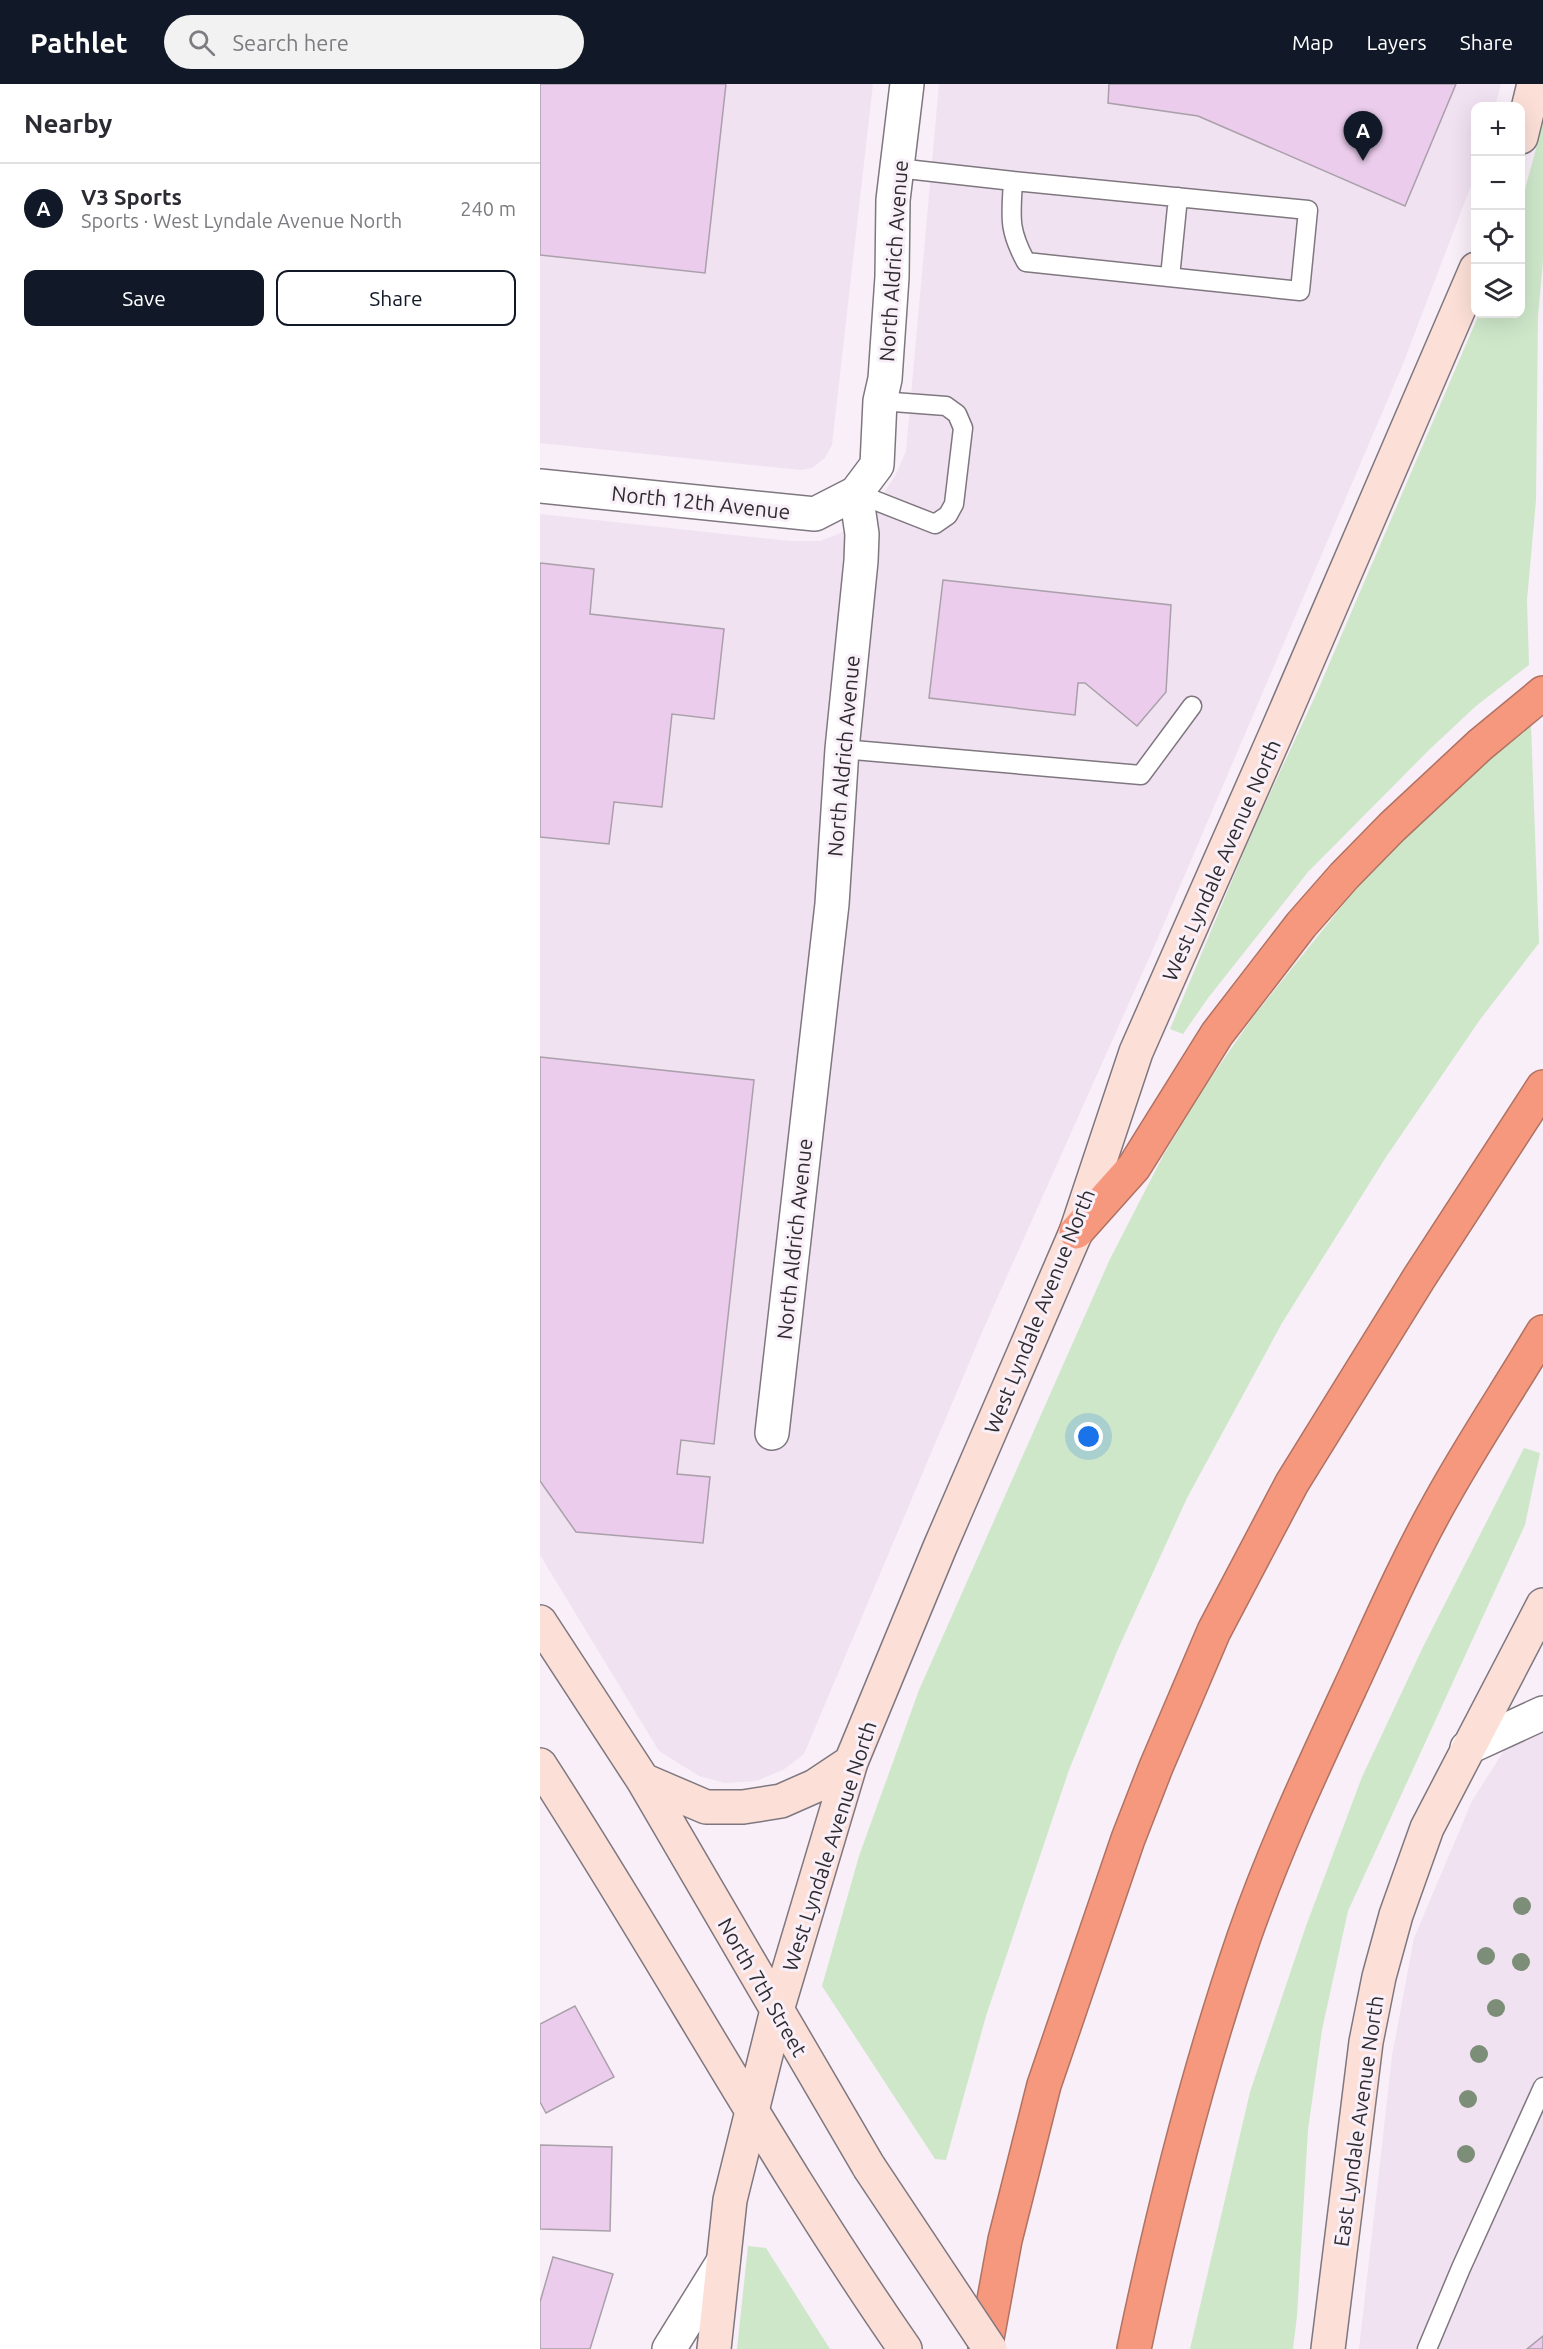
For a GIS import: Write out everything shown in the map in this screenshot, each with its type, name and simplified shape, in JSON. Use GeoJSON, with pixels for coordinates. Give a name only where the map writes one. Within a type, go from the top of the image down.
{"type":"FeatureCollection","features":[{"type":"Feature","properties":{"kind":"highway"},"geometry":{"type":"LineString","coordinates":[[1076,1232],[1134,1167],[1217,1034],[1301,925],[1344,876],[1392,827],[1480,745],[1543,693]]}},
{"type":"Feature","properties":{"kind":"highway"},"geometry":{"type":"LineString","coordinates":[[985,2349],[1008,2228],[1026,2150],[1051,2064],[1128,1839],[1214,1631],[1292,1483],[1407,1297],[1543,1087]]}},
{"type":"Feature","properties":{"kind":"highway"},"geometry":{"type":"LineString","coordinates":[[1134,2349],[1148,2280],[1192,2106],[1234,1967],[1273,1859],[1310,1771],[1390,1598],[1440,1503],[1543,1332]]}},
{"type":"Feature","properties":{"kind":"main road"},"geometry":{"type":"LineString","coordinates":[[1525,121],[1534,84]]}},
{"type":"Feature","properties":{"kind":"main road","name":"West Lyndale Avenue North"},"geometry":{"type":"LineString","coordinates":[[714,2349],[730,2200],[777,2010],[851,1762],[940,1547],[1076,1232],[1136,1052],[1471,281]]}},
{"type":"Feature","properties":{"kind":"main road","name":"East Lyndale Avenue North"},"geometry":{"type":"LineString","coordinates":[[1328,2349],[1366,2042],[1379,1977],[1396,1915],[1427,1828],[1543,1605]]}},
{"type":"Feature","properties":{"kind":"main road","name":"North 7th Street"},"geometry":{"type":"LineString","coordinates":[[540,1622],[643,1780],[869,2166],[990,2349]]}},
{"type":"Feature","properties":{"kind":"main road"},"geometry":{"type":"LineString","coordinates":[[643,1780],[706,1807],[743,1807],[781,1801],[815,1786],[851,1762]]}},
{"type":"Feature","properties":{"kind":"main road"},"geometry":{"type":"LineString","coordinates":[[540,1765],[752,2112],[849,2266],[905,2349]]}},
{"type":"Feature","properties":{"kind":"street","name":"North Aldrich Avenue"},"geometry":{"type":"LineString","coordinates":[[772,1433],[832,904],[842,749],[861,561],[862,534],[856,493],[877,465],[880,401],[886,367],[892,277],[893,200],[908,84]]}},
{"type":"Feature","properties":{"kind":"street","name":"North 12th Avenue"},"geometry":{"type":"LineString","coordinates":[[540,486],[815,514],[856,493]]}},
{"type":"Feature","properties":{"kind":"street"},"geometry":{"type":"LineString","coordinates":[[1467,1748],[1543,1713]]}},
{"type":"Feature","properties":{"kind":"street"},"geometry":{"type":"LineString","coordinates":[[669,2349],[723,2262]]}},
{"type":"Feature","properties":{"kind":"lane"},"geometry":{"type":"LineString","coordinates":[[897,168],[1308,210],[1300,291],[1026,262],[1015,241],[1011,222],[1013,181]]}},
{"type":"Feature","properties":{"kind":"lane"},"geometry":{"type":"LineString","coordinates":[[1170,278],[1178,197]]}},
{"type":"Feature","properties":{"kind":"lane"},"geometry":{"type":"LineString","coordinates":[[856,493],[935,524],[948,515],[954,504],[963,428],[957,414],[946,406],[880,401]]}},
{"type":"Feature","properties":{"kind":"lane"},"geometry":{"type":"LineString","coordinates":[[842,749],[1141,775],[1192,705]]}},
{"type":"Feature","properties":{"kind":"lane"},"geometry":{"type":"LineString","coordinates":[[1427,2349],[1543,2087]]}},
{"type":"Feature","properties":{"kind":"shaded area"},"geometry":{"type":"Polygon","coordinates":[[[540,84],[873,84],[832,445],[825,458],[812,468],[801,470],[540,443],[540,84]]]}},
{"type":"Feature","properties":{"kind":"shaded area"},"geometry":{"type":"Polygon","coordinates":[[[939,84],[1501,84],[1496,102],[1471,102],[1471,186],[1403,364],[1154,947],[983,1330],[804,1754],[783,1770],[756,1781],[725,1783],[699,1776],[659,1751],[540,1555],[540,514],[790,541],[820,541],[841,533],[878,502],[896,474],[906,451],[939,84]]]}},
{"type":"Feature","properties":{"kind":"shaded area"},"geometry":{"type":"Polygon","coordinates":[[[1543,1727],[1543,2349],[1359,2349],[1392,2056],[1414,1938],[1472,1801],[1508,1744],[1543,1727]]]}},
{"type":"Feature","properties":{"kind":"green space"},"geometry":{"type":"Polygon","coordinates":[[[1543,123],[1543,261],[1538,316],[1536,500],[1527,600],[1529,665],[1476,706],[1430,749],[1308,872],[1208,998],[1183,1034],[1170,1029],[1254,828],[1318,690],[1477,318],[1525,318],[1525,189],[1543,123]]]}},
{"type":"Feature","properties":{"kind":"green space"},"geometry":{"type":"Polygon","coordinates":[[[1531,725],[1539,943],[1479,1021],[1386,1157],[1282,1323],[1187,1498],[1118,1649],[1069,1770],[986,2016],[946,2160],[935,2159],[822,1986],[859,1856],[919,1690],[1110,1259],[1164,1154],[1208,1082],[1253,1017],[1357,887],[1418,821],[1487,760],[1531,725]]]}},
{"type":"Feature","properties":{"kind":"green space"},"geometry":{"type":"Polygon","coordinates":[[[1524,1448],[1540,1453],[1525,1525],[1348,1911],[1322,2030],[1308,2130],[1293,2349],[1190,2349],[1250,2092],[1306,1926],[1362,1777],[1423,1647],[1524,1448]]]}},
{"type":"Feature","properties":{"kind":"green space"},"geometry":{"type":"Polygon","coordinates":[[[748,2246],[766,2248],[830,2349],[737,2349],[748,2246]]]}},
{"type":"Feature","properties":{"kind":"building"},"geometry":{"type":"Polygon","coordinates":[[[540,84],[726,84],[705,273],[540,255],[540,84]]]}},
{"type":"Feature","properties":{"kind":"building"},"geometry":{"type":"Polygon","coordinates":[[[1109,84],[1456,84],[1405,206],[1198,116],[1108,103],[1109,84]]]}},
{"type":"Feature","properties":{"kind":"building"},"geometry":{"type":"Polygon","coordinates":[[[540,563],[594,569],[590,614],[724,629],[714,719],[672,714],[662,807],[614,802],[609,844],[540,837],[540,563]]]}},
{"type":"Feature","properties":{"kind":"building"},"geometry":{"type":"Polygon","coordinates":[[[943,580],[1171,605],[1166,692],[1137,726],[1085,683],[1078,683],[1075,715],[929,698],[943,580]]]}},
{"type":"Feature","properties":{"kind":"building"},"geometry":{"type":"Polygon","coordinates":[[[540,1057],[754,1080],[714,1444],[681,1440],[677,1474],[710,1477],[703,1543],[576,1532],[540,1481],[540,1057]]]}},
{"type":"Feature","properties":{"kind":"building"},"geometry":{"type":"Polygon","coordinates":[[[575,2006],[614,2077],[546,2113],[540,2102],[540,2024],[575,2006]]]}},
{"type":"Feature","properties":{"kind":"building"},"geometry":{"type":"Polygon","coordinates":[[[540,2145],[612,2147],[610,2231],[540,2229],[540,2145]]]}},
{"type":"Feature","properties":{"kind":"building"},"geometry":{"type":"Polygon","coordinates":[[[553,2257],[613,2274],[590,2349],[540,2349],[540,2302],[553,2257]]]}},
{"type":"Feature","properties":{"kind":"building"},"geometry":{"type":"Polygon","coordinates":[[[1543,2336],[1543,2349],[1527,2349],[1543,2336]]]}},
{"type":"Feature","properties":{"kind":"place","name":"V3 Sports"},"geometry":{"type":"Point","coordinates":[1363,161]}}]}
